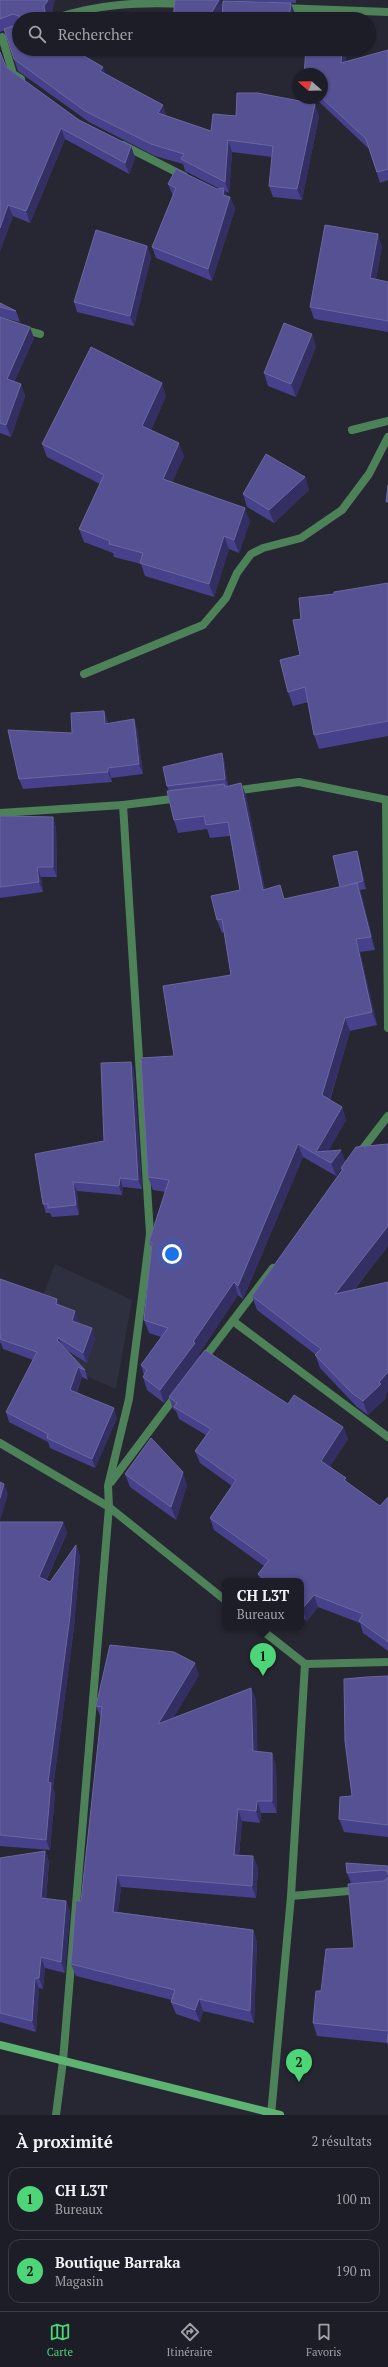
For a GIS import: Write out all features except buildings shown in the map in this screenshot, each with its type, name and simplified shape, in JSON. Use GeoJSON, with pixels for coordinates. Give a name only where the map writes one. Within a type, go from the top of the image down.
{"type":"FeatureCollection","features":[{"type":"Feature","properties":{"kind":"street"},"geometry":{"type":"LineString","coordinates":[[76,12],[93,7],[152,3],[192,4]]}},
{"type":"Feature","properties":{"kind":"street"},"geometry":{"type":"LineString","coordinates":[[271,8],[388,12]]}},
{"type":"Feature","properties":{"kind":"street"},"geometry":{"type":"LineString","coordinates":[[12,33],[1,37],[14,74],[26,83]]}},
{"type":"Feature","properties":{"kind":"street"},"geometry":{"type":"LineString","coordinates":[[114,140],[190,179]]}},
{"type":"Feature","properties":{"kind":"street"},"geometry":{"type":"LineString","coordinates":[[13,326],[40,334]]}},
{"type":"Feature","properties":{"kind":"street"},"geometry":{"type":"LineString","coordinates":[[352,430],[388,421]]}},
{"type":"Feature","properties":{"kind":"street"},"geometry":{"type":"LineString","coordinates":[[84,674],[203,625],[226,598],[237,573],[251,554],[263,548],[301,538],[342,510],[369,474],[388,437]]}},
{"type":"Feature","properties":{"kind":"street"},"geometry":{"type":"LineString","coordinates":[[222,792],[299,782],[387,800],[388,1028]]}},
{"type":"Feature","properties":{"kind":"street"},"geometry":{"type":"LineString","coordinates":[[0,813],[122,805],[192,796]]}},
{"type":"Feature","properties":{"kind":"street"},"geometry":{"type":"LineString","coordinates":[[56,2115],[63,2061],[109,1507],[108,1486],[129,1399],[150,1234],[122,805]]}},
{"type":"Feature","properties":{"kind":"street"},"geometry":{"type":"LineString","coordinates":[[350,1165],[388,1116]]}},
{"type":"Feature","properties":{"kind":"street"},"geometry":{"type":"LineString","coordinates":[[194,1371],[280,1258]]}},
{"type":"Feature","properties":{"kind":"street"},"geometry":{"type":"LineString","coordinates":[[233,1320],[388,1437]]}},
{"type":"Feature","properties":{"kind":"street"},"geometry":{"type":"LineString","coordinates":[[108,1486],[185,1384]]}},
{"type":"Feature","properties":{"kind":"street"},"geometry":{"type":"LineString","coordinates":[[0,1443],[109,1507],[222,1598]]}},
{"type":"Feature","properties":{"kind":"street"},"geometry":{"type":"LineString","coordinates":[[262,1630],[305,1664],[388,1662]]}},
{"type":"Feature","properties":{"kind":"street"},"geometry":{"type":"LineString","coordinates":[[271,2114],[291,1896],[305,1664]]}},
{"type":"Feature","properties":{"kind":"street"},"geometry":{"type":"LineString","coordinates":[[291,1896],[366,1890]]}},
{"type":"Feature","properties":{"kind":"street"},"geometry":{"type":"LineString","coordinates":[[0,2045],[271,2114],[280,2115]]}},
{"type":"Feature","properties":{"kind":"shaded area"},"geometry":{"type":"Polygon","coordinates":[[[55,1264],[132,1300],[116,1389],[23,1349],[55,1264]]]}},
{"type":"Feature","properties":{"kind":"place","name":"CH L3T"},"geometry":{"type":"Point","coordinates":[263,1676]}},
{"type":"Feature","properties":{"kind":"place","name":"Boutique Barraka"},"geometry":{"type":"Point","coordinates":[299,2082]}}]}
